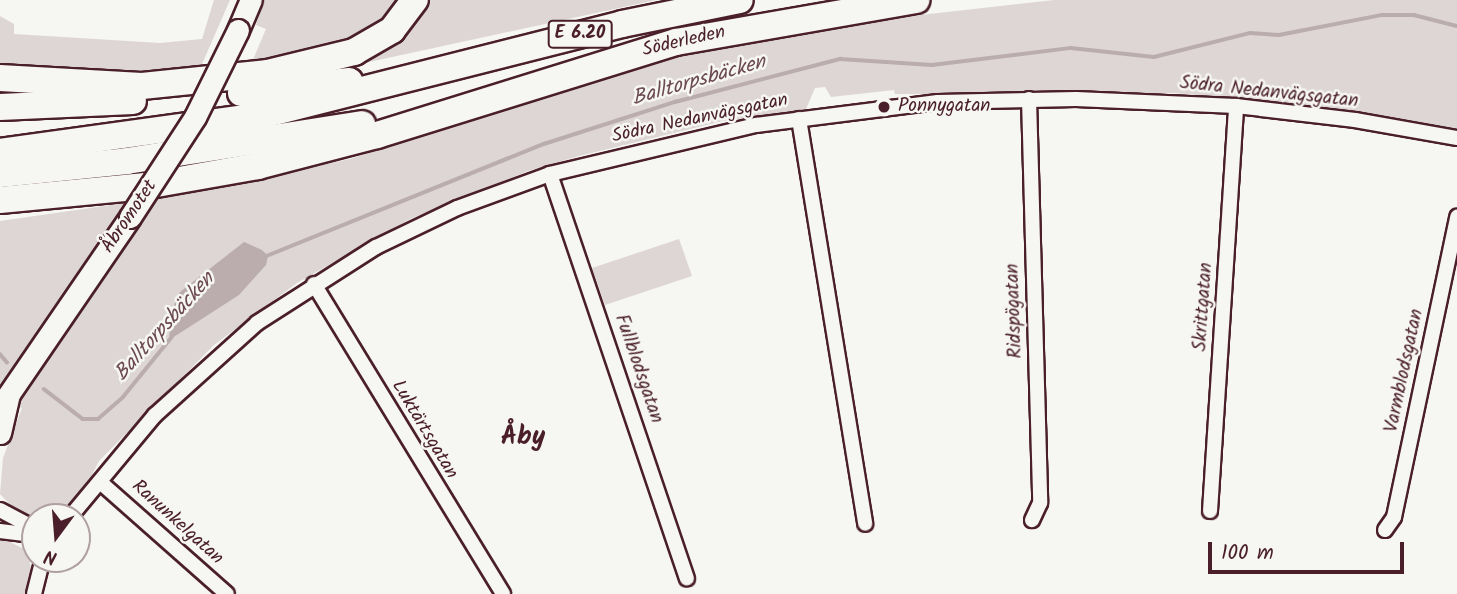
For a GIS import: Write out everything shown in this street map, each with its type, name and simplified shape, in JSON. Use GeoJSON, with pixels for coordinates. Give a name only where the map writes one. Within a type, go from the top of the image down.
{"type":"FeatureCollection","features":[{"type":"Feature","properties":{"kind":"highway"},"geometry":{"type":"LineString","coordinates":[[0,78],[142,86],[257,74],[354,52],[392,30],[415,0]]}},
{"type":"Feature","properties":{"kind":"highway","name":"Söderleden"},"geometry":{"type":"LineString","coordinates":[[421,72],[740,0]]}},
{"type":"Feature","properties":{"kind":"highway","name":"Söderleden"},"geometry":{"type":"LineString","coordinates":[[458,108],[676,42],[916,0]]}},
{"type":"Feature","properties":{"kind":"highway"},"geometry":{"type":"LineString","coordinates":[[0,107],[280,89],[421,72]]}},
{"type":"Feature","properties":{"kind":"highway"},"geometry":{"type":"LineString","coordinates":[[0,152],[259,116],[344,97],[421,72]]}},
{"type":"Feature","properties":{"kind":"highway"},"geometry":{"type":"LineString","coordinates":[[103,102],[142,86]]}},
{"type":"Feature","properties":{"kind":"highway"},"geometry":{"type":"LineString","coordinates":[[0,174],[127,161],[458,108]]}},
{"type":"Feature","properties":{"kind":"highway"},"geometry":{"type":"LineString","coordinates":[[0,200],[258,166],[458,108]]}},
{"type":"Feature","properties":{"kind":"highway"},"geometry":{"type":"LineString","coordinates":[[0,206],[36,197]]}},
{"type":"Feature","properties":{"kind":"main road","name":"Åbromotet"},"geometry":{"type":"LineString","coordinates":[[238,30],[243,0]]}},
{"type":"Feature","properties":{"kind":"main road","name":"Åbromotet"},"geometry":{"type":"LineString","coordinates":[[0,433],[5,401],[195,117],[251,0]]}},
{"type":"Feature","properties":{"kind":"street","name":"Södra Nedanvägsgatan"},"geometry":{"type":"LineString","coordinates":[[82,503],[187,383],[257,323],[314,284],[457,208],[550,174],[646,148],[799,119],[884,107],[1029,99],[1236,106],[1355,120],[1457,138]]}},
{"type":"Feature","properties":{"kind":"street","name":"Ridspögatan"},"geometry":{"type":"LineString","coordinates":[[1029,99],[1040,503],[1032,520]]}},
{"type":"Feature","properties":{"kind":"street","name":"Skrittgatan"},"geometry":{"type":"LineString","coordinates":[[1210,511],[1236,106]]}},
{"type":"Feature","properties":{"kind":"street"},"geometry":{"type":"LineString","coordinates":[[799,119],[865,524]]}},
{"type":"Feature","properties":{"kind":"street","name":"Fullblodsgatan"},"geometry":{"type":"LineString","coordinates":[[550,174],[687,578]]}},
{"type":"Feature","properties":{"kind":"street","name":"Varmblodsgatan"},"geometry":{"type":"LineString","coordinates":[[1385,530],[1394,517],[1457,218]]}},
{"type":"Feature","properties":{"kind":"street","name":"Luktärtsgatan"},"geometry":{"type":"LineString","coordinates":[[314,284],[503,594]]}},
{"type":"Feature","properties":{"kind":"street","name":"Ranunkelgatan"},"geometry":{"type":"LineString","coordinates":[[100,482],[227,594]]}},
{"type":"Feature","properties":{"kind":"street"},"geometry":{"type":"LineString","coordinates":[[0,510],[21,521]]}},
{"type":"Feature","properties":{"kind":"street"},"geometry":{"type":"LineString","coordinates":[[0,531],[21,533]]}},
{"type":"Feature","properties":{"kind":"street"},"geometry":{"type":"LineString","coordinates":[[34,594],[39,573]]}},
{"type":"Feature","properties":{"kind":"shaded area"},"geometry":{"type":"Polygon","coordinates":[[[214,0],[230,0],[199,71],[0,68],[0,16],[14,24],[14,34],[160,43],[202,39],[214,0]]]}},
{"type":"Feature","properties":{"kind":"shaded area"},"geometry":{"type":"Polygon","coordinates":[[[264,0],[399,0],[379,25],[346,42],[252,62],[266,29],[256,25],[264,0]]]}},
{"type":"Feature","properties":{"kind":"shaded area"},"geometry":{"type":"Polygon","coordinates":[[[427,0],[656,0],[332,70],[380,52],[402,38],[427,0]]]}},
{"type":"Feature","properties":{"kind":"shaded area"},"geometry":{"type":"Polygon","coordinates":[[[1054,0],[1457,0],[1457,130],[1327,107],[1175,93],[895,94],[894,90],[831,97],[825,87],[815,88],[806,109],[723,121],[579,156],[528,171],[410,219],[297,283],[214,345],[99,461],[85,489],[71,503],[21,503],[21,512],[15,510],[0,494],[3,458],[22,408],[0,398],[0,221],[174,196],[350,159],[655,60],[832,25],[1054,0]]]}},
{"type":"Feature","properties":{"kind":"shaded area"},"geometry":{"type":"Polygon","coordinates":[[[679,239],[692,276],[605,305],[592,268],[679,239]]]}},
{"type":"Feature","properties":{"kind":"shaded area"},"geometry":{"type":"Polygon","coordinates":[[[244,242],[262,250],[268,256],[266,265],[239,295],[169,340],[171,312],[180,292],[244,242]]]}},
{"type":"Feature","properties":{"kind":"shaded area"},"geometry":{"type":"Polygon","coordinates":[[[0,537],[21,548],[21,573],[30,573],[26,594],[0,594],[0,537]]]}},
{"type":"Feature","properties":{"kind":"waterway","name":"Balltorpsbäcken"},"geometry":{"type":"LineString","coordinates":[[264,257],[544,144],[675,102],[840,59],[932,65],[1071,48],[1154,57],[1250,33],[1279,35],[1382,15],[1414,15],[1457,26]]}},
{"type":"Feature","properties":{"kind":"waterway","name":"Balltorpsbäcken"},"geometry":{"type":"LineString","coordinates":[[44,389],[83,419],[98,419],[123,397],[172,337]]}},
{"type":"Feature","properties":{"kind":"waterway","name":"Balltorpsbäcken"},"geometry":{"type":"LineString","coordinates":[[0,354],[7,362]]}},
{"type":"Feature","properties":{"kind":"place","name":"Ponnygatan"},"geometry":{"type":"Point","coordinates":[884,107]}},
{"type":"Feature","properties":{"kind":"district","name":"Åby"},"geometry":{"type":"Point","coordinates":[523,438]}}]}
